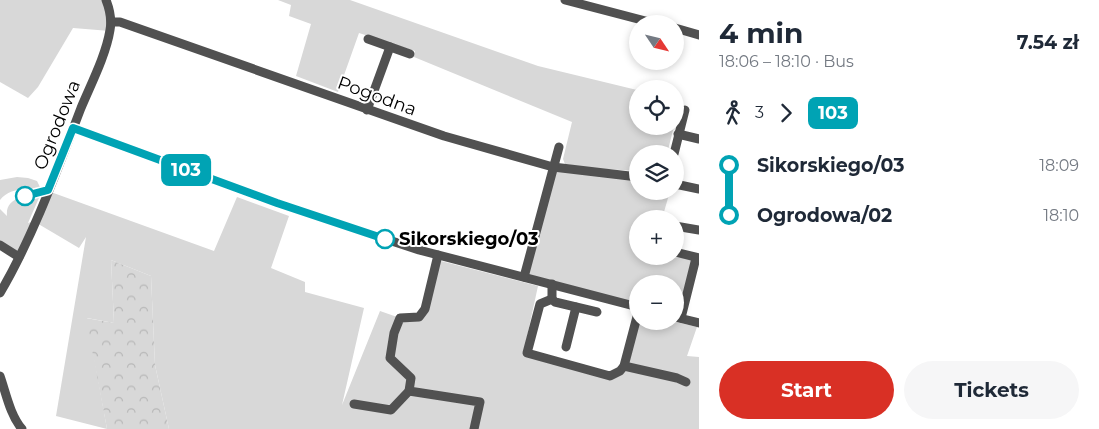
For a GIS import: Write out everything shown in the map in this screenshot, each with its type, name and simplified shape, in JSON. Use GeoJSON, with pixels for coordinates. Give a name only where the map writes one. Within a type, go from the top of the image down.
{"type":"FeatureCollection","features":[{"type":"Feature","properties":{"kind":"street"},"geometry":{"type":"LineString","coordinates":[[106,0],[110,12],[111,26]]}},
{"type":"Feature","properties":{"kind":"street"},"geometry":{"type":"LineString","coordinates":[[565,0],[629,17]]}},
{"type":"Feature","properties":{"kind":"street","name":"Pogodna"},"geometry":{"type":"LineString","coordinates":[[111,26],[120,22],[444,136],[553,167],[629,176]]}},
{"type":"Feature","properties":{"kind":"street","name":"Ogrodowa"},"geometry":{"type":"LineString","coordinates":[[0,293],[19,257],[73,128],[105,48],[111,26]]}},
{"type":"Feature","properties":{"kind":"street"},"geometry":{"type":"LineString","coordinates":[[684,30],[699,34]]}},
{"type":"Feature","properties":{"kind":"street"},"geometry":{"type":"LineString","coordinates":[[368,39],[410,54]]}},
{"type":"Feature","properties":{"kind":"street"},"geometry":{"type":"LineString","coordinates":[[367,110],[390,47]]}},
{"type":"Feature","properties":{"kind":"street"},"geometry":{"type":"LineString","coordinates":[[73,128],[277,203],[419,250],[629,305]]}},
{"type":"Feature","properties":{"kind":"street"},"geometry":{"type":"LineString","coordinates":[[683,135],[699,138]]}},
{"type":"Feature","properties":{"kind":"street"},"geometry":{"type":"LineString","coordinates":[[524,277],[559,147]]}},
{"type":"Feature","properties":{"kind":"street"},"geometry":{"type":"LineString","coordinates":[[684,186],[699,189]]}},
{"type":"Feature","properties":{"kind":"street"},"geometry":{"type":"LineString","coordinates":[[684,228],[698,230],[699,220]]}},
{"type":"Feature","properties":{"kind":"street"},"geometry":{"type":"LineString","coordinates":[[0,246],[19,257]]}},
{"type":"Feature","properties":{"kind":"street"},"geometry":{"type":"LineString","coordinates":[[684,254],[697,258],[684,298]]}},
{"type":"Feature","properties":{"kind":"street"},"geometry":{"type":"LineString","coordinates":[[354,404],[391,410],[409,391],[411,378],[390,358],[394,333],[400,318],[419,317],[425,309],[438,255]]}},
{"type":"Feature","properties":{"kind":"street"},"geometry":{"type":"LineString","coordinates":[[552,284],[552,299]]}},
{"type":"Feature","properties":{"kind":"street"},"geometry":{"type":"LineString","coordinates":[[552,299],[555,302],[597,312]]}},
{"type":"Feature","properties":{"kind":"street"},"geometry":{"type":"LineString","coordinates":[[552,299],[540,304],[527,352],[610,376],[620,371],[624,366],[634,330]]}},
{"type":"Feature","properties":{"kind":"street"},"geometry":{"type":"LineString","coordinates":[[566,346],[576,307]]}},
{"type":"Feature","properties":{"kind":"street"},"geometry":{"type":"LineString","coordinates":[[684,319],[699,323]]}},
{"type":"Feature","properties":{"kind":"street"},"geometry":{"type":"LineString","coordinates":[[624,366],[677,378],[686,382]]}},
{"type":"Feature","properties":{"kind":"street"},"geometry":{"type":"LineString","coordinates":[[0,376],[11,408],[22,429]]}},
{"type":"Feature","properties":{"kind":"street"},"geometry":{"type":"LineString","coordinates":[[409,391],[480,402],[474,429]]}},
{"type":"Feature","properties":{"kind":"green space"},"geometry":{"type":"Polygon","coordinates":[[[0,0],[106,0],[110,31],[73,28],[38,87],[28,98],[0,82],[0,0]]]}},
{"type":"Feature","properties":{"kind":"green space"},"geometry":{"type":"Polygon","coordinates":[[[278,0],[350,0],[538,66],[629,88],[629,135],[672,135],[669,145],[629,145],[629,170],[589,168],[565,164],[563,159],[572,122],[414,57],[415,51],[359,33],[338,92],[296,76],[311,24],[289,16],[291,5],[278,0]]]}},
{"type":"Feature","properties":{"kind":"green space"},"geometry":{"type":"Polygon","coordinates":[[[553,167],[629,176],[629,200],[667,200],[665,210],[629,210],[629,265],[684,265],[684,258],[696,258],[684,306],[684,275],[629,275],[629,305],[524,277],[553,167]]]}},
{"type":"Feature","properties":{"kind":"green space"},"geometry":{"type":"Polygon","coordinates":[[[17,177],[37,181],[42,191],[28,223],[35,221],[48,191],[214,251],[237,197],[289,216],[271,268],[305,282],[305,292],[364,308],[342,405],[380,311],[400,318],[419,317],[437,260],[538,286],[523,355],[528,345],[527,353],[610,376],[620,371],[635,330],[684,330],[684,324],[697,327],[687,356],[699,357],[699,429],[169,429],[155,365],[151,276],[111,260],[114,323],[87,318],[107,429],[56,416],[86,237],[79,248],[35,222],[19,257],[0,245],[0,209],[7,216],[7,209],[13,201],[41,191],[30,189],[14,191],[8,193],[0,200],[0,180],[17,177]]]}},
{"type":"Feature","properties":{"kind":"green space"},"geometry":{"type":"Polygon","coordinates":[[[111,260],[151,276],[155,365],[169,429],[107,429],[86,318],[114,323],[111,260]]]}},
{"type":"Feature","properties":{"kind":"bus line","name":"103"},"geometry":{"type":"LineString","coordinates":[[25,196],[48,190],[73,128],[277,203],[385,239]]}},
{"type":"Feature","properties":{"kind":"place","name":"Sikorskiego/03"},"geometry":{"type":"Point","coordinates":[385,239]}}]}
